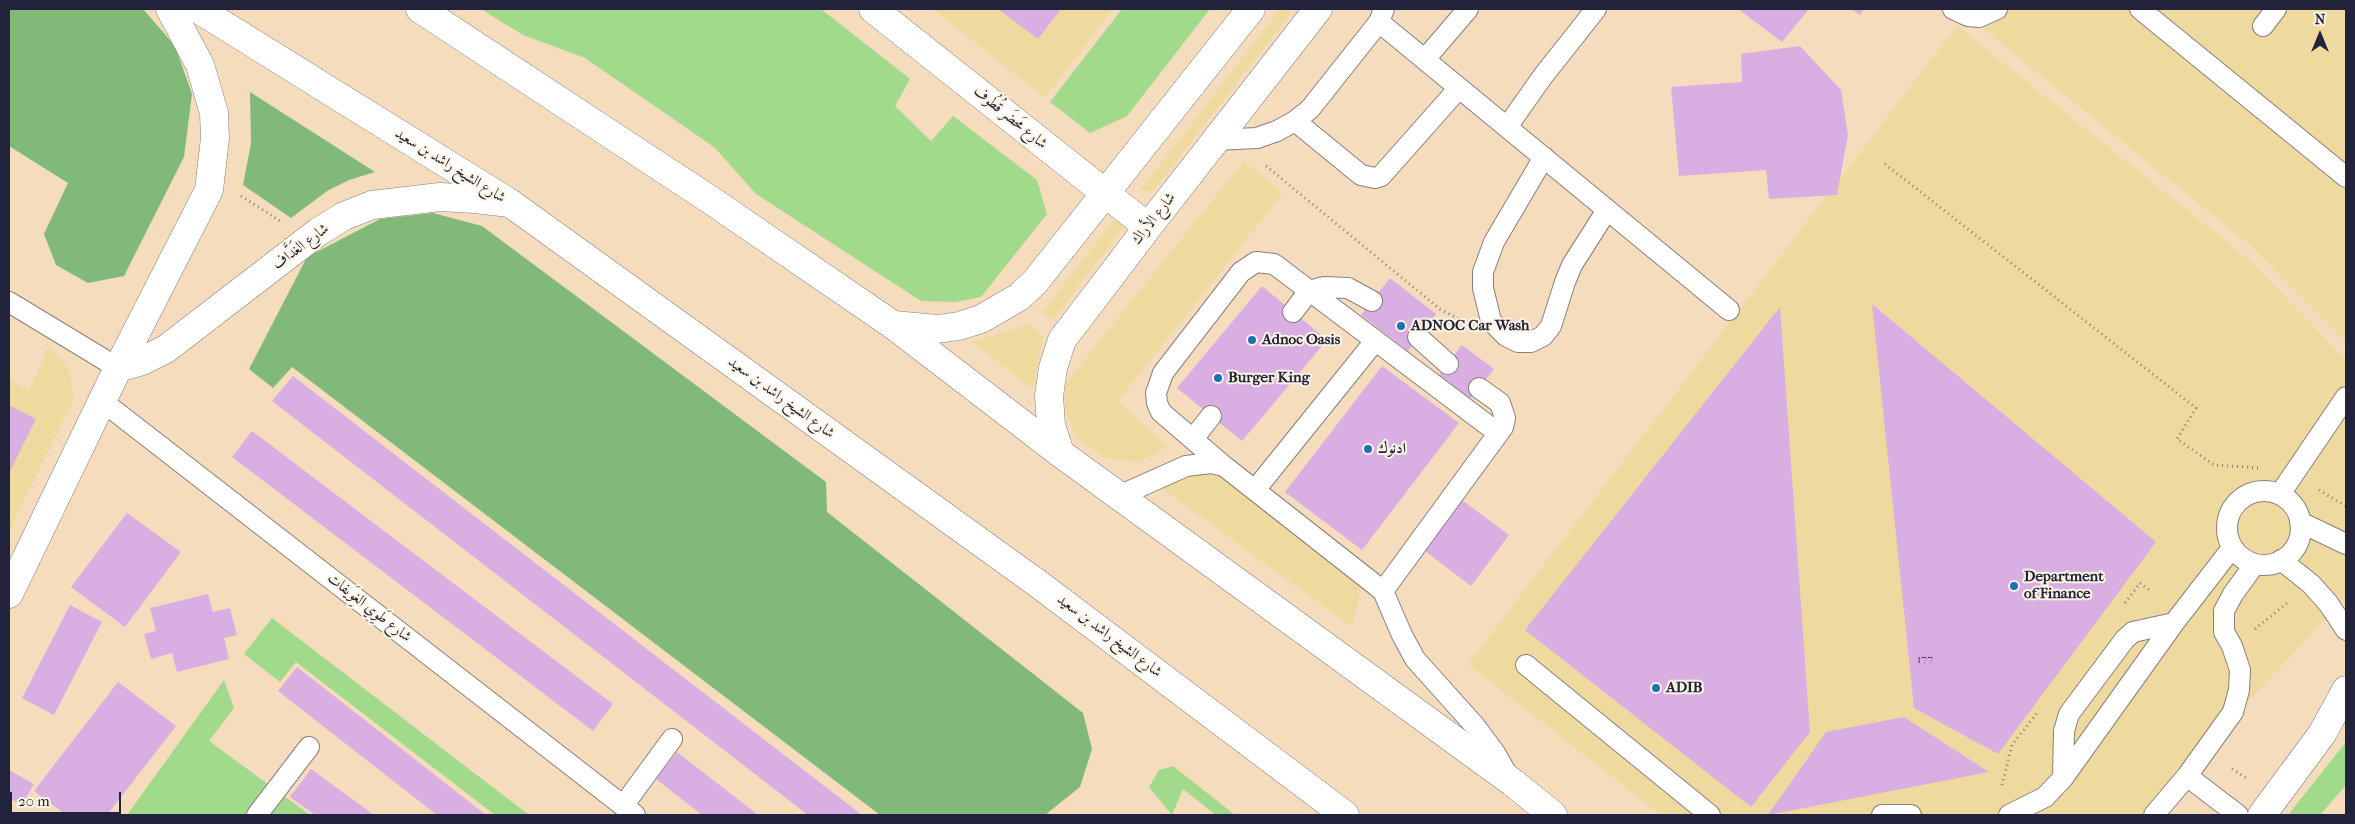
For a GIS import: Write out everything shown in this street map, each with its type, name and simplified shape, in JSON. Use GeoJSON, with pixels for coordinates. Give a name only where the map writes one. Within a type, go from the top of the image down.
{"type":"FeatureCollection","features":[{"type":"Feature","properties":{"kind":"main road"},"geometry":{"type":"LineString","coordinates":[[9,594],[118,368],[209,190],[216,138],[214,112],[200,65],[170,9]]}},
{"type":"Feature","properties":{"kind":"main road","name":"شارع الشيخ راشد بن سعيد"},"geometry":{"type":"LineString","coordinates":[[198,9],[510,204],[1037,583],[1344,815]]}},
{"type":"Feature","properties":{"kind":"main road"},"geometry":{"type":"LineString","coordinates":[[420,9],[712,201],[893,325],[1060,453],[1512,782],[1552,815]]}},
{"type":"Feature","properties":{"kind":"main road","name":"شارع مَحضَر قُطُوف"},"geometry":{"type":"LineString","coordinates":[[873,9],[1148,227]]}},
{"type":"Feature","properties":{"kind":"main road"},"geometry":{"type":"LineString","coordinates":[[893,325],[937,329],[959,326],[980,319],[1019,297],[1035,282],[1251,9]]}},
{"type":"Feature","properties":{"kind":"main road","name":"شارع الأراك"},"geometry":{"type":"LineString","coordinates":[[1060,453],[1051,425],[1049,396],[1052,368],[1062,340],[1148,227],[1225,140],[1318,9]]}},
{"type":"Feature","properties":{"kind":"main road","name":"شارع الغَدَّاف"},"geometry":{"type":"LineString","coordinates":[[118,368],[142,361],[166,349],[306,242],[344,216],[372,205],[440,197],[475,198],[510,204]]}},
{"type":"Feature","properties":{"kind":"main road"},"geometry":{"type":"LineString","coordinates":[[2262,815],[2322,734],[2346,690]]}},
{"type":"Feature","properties":{"kind":"lane"},"geometry":{"type":"LineString","coordinates":[[1426,58],[1468,9]]}},
{"type":"Feature","properties":{"kind":"lane"},"geometry":{"type":"LineString","coordinates":[[1507,127],[1543,76],[1596,9]]}},
{"type":"Feature","properties":{"kind":"lane"},"geometry":{"type":"LineString","coordinates":[[1954,9],[1968,16],[1979,17],[1997,9]]}},
{"type":"Feature","properties":{"kind":"lane"},"geometry":{"type":"LineString","coordinates":[[2140,9],[2346,177]]}},
{"type":"Feature","properties":{"kind":"lane"},"geometry":{"type":"LineString","coordinates":[[2263,26],[2276,9]]}},
{"type":"Feature","properties":{"kind":"lane"},"geometry":{"type":"LineString","coordinates":[[1225,140],[1257,138],[1277,131],[1295,121],[1310,109],[1381,16],[1459,88],[1729,310]]}},
{"type":"Feature","properties":{"kind":"lane"},"geometry":{"type":"LineString","coordinates":[[1295,121],[1361,175],[1375,178],[1381,176],[1459,88]]}},
{"type":"Feature","properties":{"kind":"lane"},"geometry":{"type":"LineString","coordinates":[[1544,157],[1487,257],[1483,288],[1491,321],[1506,336],[1518,342],[1531,342],[1543,336],[1551,326],[1564,282],[1572,265],[1607,210]]}},
{"type":"Feature","properties":{"kind":"lane"},"geometry":{"type":"LineString","coordinates":[[1498,433],[1274,264],[1256,262],[1241,272],[1158,382],[1156,393],[1157,403],[1161,412],[1224,466],[1383,591],[1402,635],[1415,659],[1475,726],[1495,753],[1512,782]]}},
{"type":"Feature","properties":{"kind":"lane"},"geometry":{"type":"LineString","coordinates":[[1293,312],[1309,291],[1323,287],[1348,288],[1372,301]]}},
{"type":"Feature","properties":{"kind":"lane"},"geometry":{"type":"LineString","coordinates":[[9,302],[118,368]]}},
{"type":"Feature","properties":{"kind":"lane"},"geometry":{"type":"LineString","coordinates":[[1418,337],[1448,364]]}},
{"type":"Feature","properties":{"kind":"lane"},"geometry":{"type":"LineString","coordinates":[[1254,490],[1376,341]]}},
{"type":"Feature","properties":{"kind":"lane"},"geometry":{"type":"LineString","coordinates":[[1383,591],[1503,426],[1504,410],[1500,402],[1479,388]]}},
{"type":"Feature","properties":{"kind":"lane"},"geometry":{"type":"LineString","coordinates":[[2280,494],[2346,397]]}},
{"type":"Feature","properties":{"kind":"lane","name":"شارع طَوِي الغِوَيفات"},"geometry":{"type":"LineString","coordinates":[[102,401],[629,810]]}},
{"type":"Feature","properties":{"kind":"lane"},"geometry":{"type":"LineString","coordinates":[[1193,439],[1211,416]]}},
{"type":"Feature","properties":{"kind":"lane"},"geometry":{"type":"LineString","coordinates":[[1119,496],[1186,466],[1211,463],[1224,466]]}},
{"type":"Feature","properties":{"kind":"lane"},"geometry":{"type":"LineString","coordinates":[[2257,491],[2280,494],[2290,501],[2296,510],[2300,522],[2297,544],[2290,553],[2281,560],[2264,564],[2255,564],[2246,560],[2232,548],[2227,530],[2227,520],[2237,502],[2257,491]]}},
{"type":"Feature","properties":{"kind":"lane"},"geometry":{"type":"LineString","coordinates":[[2300,522],[2346,544]]}},
{"type":"Feature","properties":{"kind":"lane"},"geometry":{"type":"LineString","coordinates":[[2009,815],[2045,797],[2063,778],[2174,623],[2232,548]]}},
{"type":"Feature","properties":{"kind":"lane"},"geometry":{"type":"LineString","coordinates":[[2281,560],[2311,584],[2346,630]]}},
{"type":"Feature","properties":{"kind":"lane"},"geometry":{"type":"LineString","coordinates":[[2154,815],[2187,776],[2233,712],[2239,690],[2240,670],[2232,646],[2224,632],[2224,612],[2233,594],[2255,564]]}},
{"type":"Feature","properties":{"kind":"lane"},"geometry":{"type":"LineString","coordinates":[[2063,778],[2064,731],[2069,714],[2125,639],[2133,632],[2174,623]]}},
{"type":"Feature","properties":{"kind":"lane"},"geometry":{"type":"LineString","coordinates":[[1526,665],[1710,815]]}},
{"type":"Feature","properties":{"kind":"lane"},"geometry":{"type":"LineString","coordinates":[[629,810],[672,739]]}},
{"type":"Feature","properties":{"kind":"lane"},"geometry":{"type":"LineString","coordinates":[[256,815],[309,747]]}},
{"type":"Feature","properties":{"kind":"lane"},"geometry":{"type":"LineString","coordinates":[[2187,776],[2238,815]]}},
{"type":"Feature","properties":{"kind":"lane"},"geometry":{"type":"LineString","coordinates":[[1882,815],[1911,815]]}},
{"type":"Feature","properties":{"kind":"path"},"geometry":{"type":"LineString","coordinates":[[1225,140],[1440,309],[1471,323],[1498,328]]}},
{"type":"Feature","properties":{"kind":"path"},"geometry":{"type":"LineString","coordinates":[[1885,164],[2196,408],[2177,439],[2214,465],[2255,468],[2281,466],[2346,506]]}},
{"type":"Feature","properties":{"kind":"path"},"geometry":{"type":"LineString","coordinates":[[210,183],[235,192],[291,228],[306,242]]}},
{"type":"Feature","properties":{"kind":"path"},"geometry":{"type":"LineString","coordinates":[[2232,769],[2254,783]]}},
{"type":"Feature","properties":{"kind":"green space"},"geometry":{"type":"Polygon","coordinates":[[[9,9],[143,9],[175,46],[192,94],[184,157],[124,276],[88,283],[56,265],[44,234],[68,183],[9,146],[9,9]]]}},
{"type":"Feature","properties":{"kind":"green space"},"geometry":{"type":"Polygon","coordinates":[[[481,9],[821,9],[910,79],[895,106],[931,141],[953,116],[1037,180],[1047,214],[981,297],[955,302],[921,301],[756,194],[714,147],[585,58],[523,35],[481,9]]]}},
{"type":"Feature","properties":{"kind":"green space"},"geometry":{"type":"Polygon","coordinates":[[[1122,9],[1210,9],[1127,116],[1090,133],[1050,102],[1122,9]]]}},
{"type":"Feature","properties":{"kind":"green space"},"geometry":{"type":"Polygon","coordinates":[[[250,92],[375,172],[349,180],[327,191],[291,218],[243,185],[251,143],[250,92]]]}},
{"type":"Feature","properties":{"kind":"green space"},"geometry":{"type":"Polygon","coordinates":[[[433,213],[482,226],[826,482],[827,512],[1083,713],[1092,749],[1080,787],[1045,815],[880,815],[292,367],[273,388],[249,369],[307,257],[380,219],[433,213]]]}},
{"type":"Feature","properties":{"kind":"green space"},"geometry":{"type":"Polygon","coordinates":[[[272,618],[529,815],[495,815],[296,662],[280,682],[244,654],[272,618]]]}},
{"type":"Feature","properties":{"kind":"green space"},"geometry":{"type":"Polygon","coordinates":[[[224,680],[234,708],[209,741],[310,815],[127,815],[224,680]]]}},
{"type":"Feature","properties":{"kind":"green space"},"geometry":{"type":"Polygon","coordinates":[[[2346,742],[2346,785],[2320,815],[2288,815],[2346,742]]]}},
{"type":"Feature","properties":{"kind":"green space"},"geometry":{"type":"Polygon","coordinates":[[[1173,766],[1235,815],[1216,815],[1183,789],[1172,815],[1149,787],[1159,770],[1173,766]]]}},
{"type":"Feature","properties":{"kind":"sand"},"geometry":{"type":"Polygon","coordinates":[[[933,9],[1113,9],[1045,98],[933,9]]]}},
{"type":"Feature","properties":{"kind":"sand"},"geometry":{"type":"Polygon","coordinates":[[[1280,9],[1294,9],[1153,191],[1140,191],[1280,9]]]}},
{"type":"Feature","properties":{"kind":"sand"},"geometry":{"type":"Polygon","coordinates":[[[1962,9],[2346,9],[2346,342],[2250,245],[1965,14],[1962,9]]]}},
{"type":"Feature","properties":{"kind":"sand"},"geometry":{"type":"Polygon","coordinates":[[[1957,26],[2251,261],[2346,360],[2346,597],[2142,815],[1661,815],[1468,664],[1957,26]]]}},
{"type":"Feature","properties":{"kind":"sand"},"geometry":{"type":"Polygon","coordinates":[[[1244,161],[1283,193],[1118,401],[1167,447],[1140,462],[1104,458],[1077,438],[1065,410],[1065,384],[1244,161]]]}},
{"type":"Feature","properties":{"kind":"sand"},"geometry":{"type":"Polygon","coordinates":[[[1118,218],[1125,225],[1053,320],[1042,312],[1115,219],[1118,218]]]}},
{"type":"Feature","properties":{"kind":"sand"},"geometry":{"type":"Polygon","coordinates":[[[1029,324],[1043,336],[1033,389],[972,342],[1029,324]]]}},
{"type":"Feature","properties":{"kind":"sand"},"geometry":{"type":"Polygon","coordinates":[[[49,346],[60,357],[70,373],[74,399],[9,531],[9,380],[29,391],[49,346]]]}},
{"type":"Feature","properties":{"kind":"sand"},"geometry":{"type":"Polygon","coordinates":[[[1210,459],[1364,573],[1352,627],[1159,486],[1210,459]]]}},
{"type":"Feature","properties":{"kind":"building"},"geometry":{"type":"Polygon","coordinates":[[[998,9],[1061,9],[1038,39],[998,9]]]}},
{"type":"Feature","properties":{"kind":"building"},"geometry":{"type":"Polygon","coordinates":[[[1738,9],[1809,9],[1782,42],[1738,9]]]}},
{"type":"Feature","properties":{"kind":"building"},"geometry":{"type":"Polygon","coordinates":[[[1851,9],[1864,9],[1860,15],[1851,9]]]}},
{"type":"Feature","properties":{"kind":"building"},"geometry":{"type":"Polygon","coordinates":[[[1800,46],[1841,90],[1848,135],[1837,195],[1769,199],[1766,170],[1679,176],[1671,87],[1742,82],[1741,54],[1800,46]]]}},
{"type":"Feature","properties":{"kind":"building","name":"ADNOC Car Wash"},"geometry":{"type":"Polygon","coordinates":[[[1390,278],[1436,314],[1408,351],[1361,315],[1390,278]]]}},
{"type":"Feature","properties":{"kind":"building"},"geometry":{"type":"Polygon","coordinates":[[[1262,286],[1327,340],[1242,441],[1177,388],[1262,286]]]}},
{"type":"Feature","properties":{"kind":"building"},"geometry":{"type":"Polygon","coordinates":[[[1872,304],[2156,542],[1998,754],[1914,708],[1872,304]]]}},
{"type":"Feature","properties":{"kind":"building"},"geometry":{"type":"Polygon","coordinates":[[[1780,307],[1810,732],[1751,807],[1525,630],[1780,307]]]}},
{"type":"Feature","properties":{"kind":"building"},"geometry":{"type":"Polygon","coordinates":[[[1462,345],[1494,369],[1469,401],[1437,378],[1462,345]]]}},
{"type":"Feature","properties":{"kind":"building"},"geometry":{"type":"Polygon","coordinates":[[[1382,366],[1459,423],[1362,550],[1285,492],[1382,366]]]}},
{"type":"Feature","properties":{"kind":"building"},"geometry":{"type":"Polygon","coordinates":[[[293,376],[862,815],[808,815],[272,401],[293,376]]]}},
{"type":"Feature","properties":{"kind":"building"},"geometry":{"type":"Polygon","coordinates":[[[9,405],[36,419],[9,473],[9,405]]]}},
{"type":"Feature","properties":{"kind":"building"},"geometry":{"type":"Polygon","coordinates":[[[252,431],[613,704],[593,731],[232,457],[252,431]]]}},
{"type":"Feature","properties":{"kind":"building"},"geometry":{"type":"Polygon","coordinates":[[[1455,495],[1509,535],[1471,586],[1417,545],[1455,495]]]}},
{"type":"Feature","properties":{"kind":"building"},"geometry":{"type":"Polygon","coordinates":[[[127,513],[181,552],[125,627],[71,587],[127,513]]]}},
{"type":"Feature","properties":{"kind":"building"},"geometry":{"type":"Polygon","coordinates":[[[208,594],[213,612],[230,608],[237,635],[224,638],[229,659],[177,672],[172,653],[151,659],[144,634],[156,631],[150,608],[208,594]]]}},
{"type":"Feature","properties":{"kind":"building"},"geometry":{"type":"Polygon","coordinates":[[[70,605],[102,622],[54,715],[22,698],[70,605]]]}},
{"type":"Feature","properties":{"kind":"building"},"geometry":{"type":"Polygon","coordinates":[[[297,667],[486,815],[437,815],[278,691],[297,667]]]}},
{"type":"Feature","properties":{"kind":"building"},"geometry":{"type":"Polygon","coordinates":[[[118,682],[176,726],[107,815],[66,815],[34,791],[118,682]]]}},
{"type":"Feature","properties":{"kind":"building"},"geometry":{"type":"Polygon","coordinates":[[[1904,717],[1989,772],[1768,815],[1826,732],[1904,717]]]}},
{"type":"Feature","properties":{"kind":"building"},"geometry":{"type":"Polygon","coordinates":[[[677,752],[758,815],[702,815],[656,779],[677,752]]]}},
{"type":"Feature","properties":{"kind":"building"},"geometry":{"type":"Polygon","coordinates":[[[311,769],[374,815],[315,815],[290,797],[311,769]]]}},
{"type":"Feature","properties":{"kind":"building"},"geometry":{"type":"Polygon","coordinates":[[[9,770],[34,784],[22,805],[9,798],[9,770]]]}},
{"type":"Feature","properties":{"kind":"place","name":"ADNOC Car Wash"},"geometry":{"type":"Point","coordinates":[1401,326]}},
{"type":"Feature","properties":{"kind":"place","name":"Adnoc Oasis"},"geometry":{"type":"Point","coordinates":[1252,340]}},
{"type":"Feature","properties":{"kind":"place","name":"Burger King"},"geometry":{"type":"Point","coordinates":[1218,378]}},
{"type":"Feature","properties":{"kind":"place","name":"ادنوك"},"geometry":{"type":"Point","coordinates":[1368,449]}},
{"type":"Feature","properties":{"kind":"place","name":"Department of Finance"},"geometry":{"type":"Point","coordinates":[2014,586]}},
{"type":"Feature","properties":{"kind":"place","name":"ADIB"},"geometry":{"type":"Point","coordinates":[1656,688]}}]}
